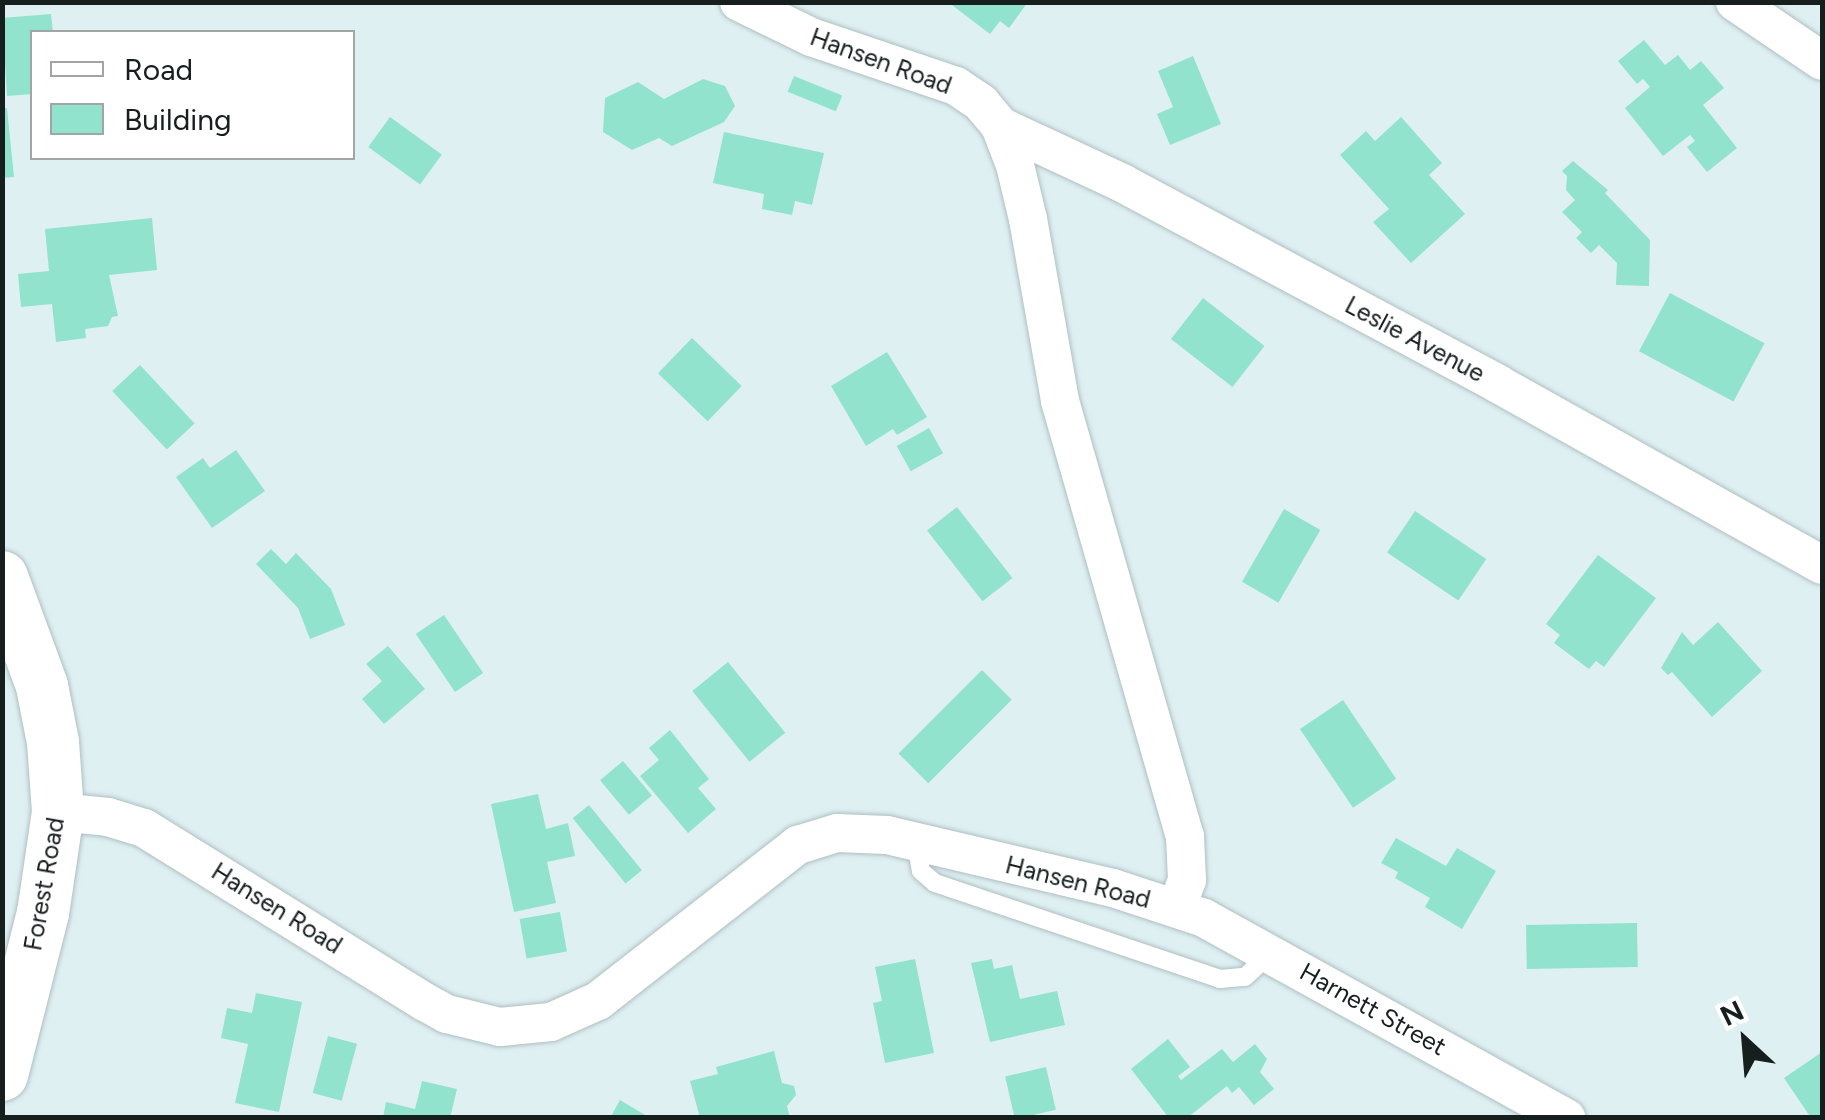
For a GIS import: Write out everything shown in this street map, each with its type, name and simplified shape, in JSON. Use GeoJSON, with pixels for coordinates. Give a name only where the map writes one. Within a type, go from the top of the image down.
{"type":"FeatureCollection","features":[{"type":"Feature","properties":{"kind":"main road","name":"Forest Road"},"geometry":{"type":"LineString","coordinates":[[2,577],[42,686],[53,742],[58,812],[43,913],[2,1075]]}},
{"type":"Feature","properties":{"kind":"street","name":"Hansen Road"},"geometry":{"type":"LineString","coordinates":[[58,812],[108,817],[144,828],[425,1002],[447,1014],[500,1027],[552,1022],[598,1001],[798,845],[859,831],[1113,888],[1176,908],[1187,880],[1185,836],[1060,401],[1028,219],[1016,165],[1000,126],[980,103],[956,86],[811,37],[739,2]]}},
{"type":"Feature","properties":{"kind":"street"},"geometry":{"type":"LineString","coordinates":[[1735,2],[1822,61]]}},
{"type":"Feature","properties":{"kind":"street","name":"Leslie Avenue"},"geometry":{"type":"LineString","coordinates":[[1000,126],[1122,183],[1498,384],[1822,565]]}},
{"type":"Feature","properties":{"kind":"street","name":"Harnett Street"},"geometry":{"type":"LineString","coordinates":[[1176,908],[1272,952],[1567,1118]]}},
{"type":"Feature","properties":{"kind":"lane"},"geometry":{"type":"LineString","coordinates":[[916,843],[922,870],[935,884],[1220,979],[1246,977],[1272,952]]}},
{"type":"Feature","properties":{"kind":"building"},"geometry":{"type":"Polygon","coordinates":[[[948,2],[1028,2],[1009,28],[1000,21],[990,34],[948,2]]]}},
{"type":"Feature","properties":{"kind":"building"},"geometry":{"type":"Polygon","coordinates":[[[51,14],[53,30],[30,30],[30,94],[7,96],[2,18],[51,14]]]}},
{"type":"Feature","properties":{"kind":"building"},"geometry":{"type":"Polygon","coordinates":[[[1644,40],[1665,65],[1678,55],[1690,70],[1701,61],[1724,88],[1703,105],[1737,148],[1707,172],[1687,147],[1695,141],[1690,135],[1663,156],[1625,108],[1650,87],[1643,79],[1637,84],[1618,61],[1644,40]]]}},
{"type":"Feature","properties":{"kind":"building"},"geometry":{"type":"Polygon","coordinates":[[[1193,56],[1221,124],[1170,145],[1157,114],[1173,107],[1158,71],[1193,56]]]}},
{"type":"Feature","properties":{"kind":"building"},"geometry":{"type":"Polygon","coordinates":[[[794,76],[842,95],[836,111],[788,92],[794,76]]]}},
{"type":"Feature","properties":{"kind":"building"},"geometry":{"type":"Polygon","coordinates":[[[703,79],[725,86],[735,106],[724,122],[672,146],[659,138],[632,150],[603,132],[605,98],[638,82],[664,99],[703,79]]]}},
{"type":"Feature","properties":{"kind":"building"},"geometry":{"type":"Polygon","coordinates":[[[2,108],[7,108],[14,177],[2,178],[2,108]]]}},
{"type":"Feature","properties":{"kind":"building"},"geometry":{"type":"Polygon","coordinates":[[[390,117],[442,155],[420,185],[368,147],[390,117]]]}},
{"type":"Feature","properties":{"kind":"building"},"geometry":{"type":"Polygon","coordinates":[[[1401,117],[1442,163],[1429,175],[1465,214],[1411,263],[1373,222],[1389,209],[1340,155],[1366,131],[1375,141],[1401,117]]]}},
{"type":"Feature","properties":{"kind":"building"},"geometry":{"type":"Polygon","coordinates":[[[724,132],[824,153],[812,205],[795,201],[792,215],[762,209],[764,194],[713,183],[724,132]]]}},
{"type":"Feature","properties":{"kind":"building"},"geometry":{"type":"Polygon","coordinates":[[[1573,161],[1608,190],[1605,193],[1650,240],[1649,286],[1616,285],[1617,263],[1599,245],[1591,253],[1576,238],[1582,232],[1562,212],[1575,200],[1566,190],[1567,176],[1562,171],[1573,161]]]}},
{"type":"Feature","properties":{"kind":"building"},"geometry":{"type":"Polygon","coordinates":[[[152,218],[157,270],[109,275],[118,316],[112,317],[108,326],[85,329],[86,338],[56,342],[52,304],[21,307],[18,274],[49,271],[45,229],[152,218]]]}},
{"type":"Feature","properties":{"kind":"building"},"geometry":{"type":"Polygon","coordinates":[[[1670,293],[1764,343],[1733,402],[1639,351],[1670,293]]]}},
{"type":"Feature","properties":{"kind":"building"},"geometry":{"type":"Polygon","coordinates":[[[1203,298],[1264,346],[1232,387],[1171,339],[1203,298]]]}},
{"type":"Feature","properties":{"kind":"building"},"geometry":{"type":"Polygon","coordinates":[[[692,338],[742,386],[708,421],[658,373],[692,338]]]}},
{"type":"Feature","properties":{"kind":"building"},"geometry":{"type":"Polygon","coordinates":[[[887,352],[927,417],[897,435],[893,429],[866,446],[831,386],[887,352]]]}},
{"type":"Feature","properties":{"kind":"building"},"geometry":{"type":"Polygon","coordinates":[[[140,365],[195,424],[167,449],[112,391],[140,365]]]}},
{"type":"Feature","properties":{"kind":"building"},"geometry":{"type":"Polygon","coordinates":[[[929,428],[943,453],[911,471],[897,446],[929,428]]]}},
{"type":"Feature","properties":{"kind":"building"},"geometry":{"type":"Polygon","coordinates":[[[236,450],[265,491],[212,528],[176,477],[203,458],[210,468],[236,450]]]}},
{"type":"Feature","properties":{"kind":"building"},"geometry":{"type":"Polygon","coordinates":[[[957,507],[1012,578],[982,601],[927,530],[957,507]]]}},
{"type":"Feature","properties":{"kind":"building"},"geometry":{"type":"Polygon","coordinates":[[[1284,509],[1320,530],[1278,603],[1242,582],[1284,509]]]}},
{"type":"Feature","properties":{"kind":"building"},"geometry":{"type":"Polygon","coordinates":[[[1415,511],[1486,559],[1458,601],[1387,552],[1415,511]]]}},
{"type":"Feature","properties":{"kind":"building"},"geometry":{"type":"Polygon","coordinates":[[[271,549],[286,564],[296,553],[331,589],[345,625],[310,639],[298,608],[256,564],[271,549]]]}},
{"type":"Feature","properties":{"kind":"building"},"geometry":{"type":"Polygon","coordinates":[[[1598,555],[1656,598],[1604,667],[1596,661],[1589,669],[1554,643],[1560,635],[1546,624],[1598,555]]]}},
{"type":"Feature","properties":{"kind":"building"},"geometry":{"type":"Polygon","coordinates":[[[444,615],[483,673],[455,692],[416,634],[444,615]]]}},
{"type":"Feature","properties":{"kind":"building"},"geometry":{"type":"Polygon","coordinates":[[[1718,622],[1762,671],[1712,717],[1672,672],[1668,675],[1661,668],[1682,632],[1693,645],[1718,622]]]}},
{"type":"Feature","properties":{"kind":"building"},"geometry":{"type":"Polygon","coordinates":[[[388,646],[425,689],[384,724],[362,699],[382,681],[366,664],[388,646]]]}},
{"type":"Feature","properties":{"kind":"building"},"geometry":{"type":"Polygon","coordinates":[[[728,662],[785,733],[750,762],[692,691],[728,662]]]}},
{"type":"Feature","properties":{"kind":"building"},"geometry":{"type":"Polygon","coordinates":[[[982,670],[1012,700],[928,783],[899,753],[982,670]]]}},
{"type":"Feature","properties":{"kind":"building"},"geometry":{"type":"Polygon","coordinates":[[[1343,700],[1396,779],[1353,808],[1300,729],[1343,700]]]}},
{"type":"Feature","properties":{"kind":"building"},"geometry":{"type":"Polygon","coordinates":[[[670,730],[709,779],[698,788],[716,809],[688,833],[640,776],[659,760],[649,748],[670,730]]]}},
{"type":"Feature","properties":{"kind":"building"},"geometry":{"type":"Polygon","coordinates":[[[623,761],[652,795],[629,815],[600,780],[623,761]]]}},
{"type":"Feature","properties":{"kind":"building"},"geometry":{"type":"Polygon","coordinates":[[[538,794],[546,829],[568,823],[575,856],[547,862],[556,903],[514,912],[491,804],[538,794]]]}},
{"type":"Feature","properties":{"kind":"building"},"geometry":{"type":"Polygon","coordinates":[[[589,805],[642,870],[626,883],[573,818],[589,805]]]}},
{"type":"Feature","properties":{"kind":"building"},"geometry":{"type":"Polygon","coordinates":[[[1396,838],[1446,866],[1457,848],[1496,871],[1462,929],[1425,907],[1430,898],[1395,878],[1398,872],[1381,863],[1396,838]]]}},
{"type":"Feature","properties":{"kind":"building"},"geometry":{"type":"Polygon","coordinates":[[[560,912],[567,951],[527,959],[520,919],[560,912]]]}},
{"type":"Feature","properties":{"kind":"building"},"geometry":{"type":"Polygon","coordinates":[[[1637,923],[1638,967],[1527,969],[1526,925],[1637,923]]]}},
{"type":"Feature","properties":{"kind":"building"},"geometry":{"type":"Polygon","coordinates":[[[915,959],[934,1053],[885,1063],[873,1003],[882,1001],[875,967],[915,959]]]}},
{"type":"Feature","properties":{"kind":"building"},"geometry":{"type":"Polygon","coordinates":[[[992,959],[994,969],[1012,965],[1020,999],[1057,991],[1065,1025],[990,1042],[971,963],[992,959]]]}},
{"type":"Feature","properties":{"kind":"building"},"geometry":{"type":"Polygon","coordinates":[[[256,993],[302,1002],[279,1112],[235,1103],[248,1044],[221,1038],[227,1008],[252,1013],[256,993]]]}},
{"type":"Feature","properties":{"kind":"building"},"geometry":{"type":"Polygon","coordinates":[[[328,1036],[357,1044],[342,1101],[313,1093],[328,1036]]]}},
{"type":"Feature","properties":{"kind":"building"},"geometry":{"type":"Polygon","coordinates":[[[1168,1039],[1190,1067],[1178,1076],[1181,1080],[1222,1049],[1233,1062],[1255,1044],[1267,1059],[1260,1072],[1274,1089],[1254,1105],[1239,1087],[1232,1093],[1227,1086],[1187,1118],[1169,1118],[1131,1069],[1168,1039]]]}},
{"type":"Feature","properties":{"kind":"building"},"geometry":{"type":"Polygon","coordinates":[[[774,1051],[782,1083],[794,1086],[796,1095],[787,1106],[790,1118],[700,1118],[690,1081],[718,1074],[716,1067],[774,1051]]]}},
{"type":"Feature","properties":{"kind":"building"},"geometry":{"type":"Polygon","coordinates":[[[1822,1052],[1822,1118],[1811,1118],[1784,1078],[1822,1052]]]}},
{"type":"Feature","properties":{"kind":"building"},"geometry":{"type":"Polygon","coordinates":[[[1046,1067],[1056,1110],[1015,1118],[1005,1076],[1046,1067]]]}},
{"type":"Feature","properties":{"kind":"building"},"geometry":{"type":"Polygon","coordinates":[[[422,1081],[457,1089],[450,1118],[383,1118],[386,1102],[415,1109],[422,1081]]]}},
{"type":"Feature","properties":{"kind":"building"},"geometry":{"type":"Polygon","coordinates":[[[620,1100],[650,1118],[610,1118],[620,1100]]]}}]}
